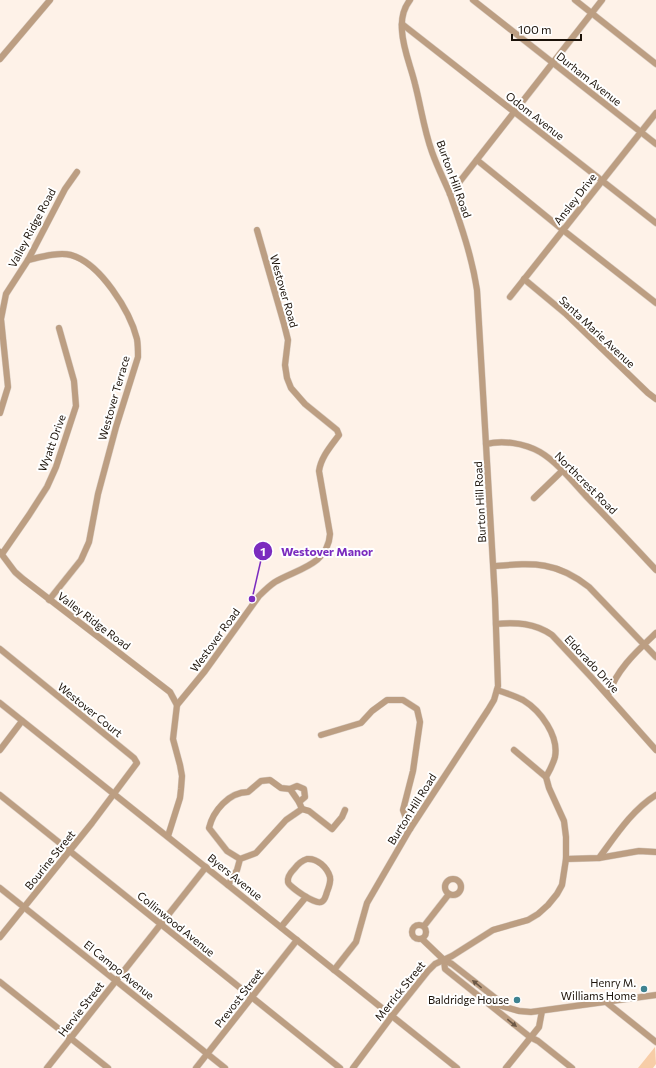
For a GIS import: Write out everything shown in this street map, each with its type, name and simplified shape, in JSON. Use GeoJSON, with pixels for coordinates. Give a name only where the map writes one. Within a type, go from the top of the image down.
{"type":"FeatureCollection","features":[{"type":"Feature","properties":{"kind":"street"},"geometry":{"type":"LineString","coordinates":[[0,59],[50,0]]}},
{"type":"Feature","properties":{"kind":"street","name":"Burton Hill Road"},"geometry":{"type":"LineString","coordinates":[[334,970],[356,942],[367,903],[410,829],[488,710],[494,700],[497,690],[494,566],[477,290],[471,259],[450,194],[432,153],[423,120],[416,85],[404,45],[402,24],[404,10],[410,0]]}},
{"type":"Feature","properties":{"kind":"street","name":"Durham Avenue"},"geometry":{"type":"LineString","coordinates":[[473,0],[552,64],[656,144]]}},
{"type":"Feature","properties":{"kind":"street"},"geometry":{"type":"LineString","coordinates":[[575,0],[656,64]]}},
{"type":"Feature","properties":{"kind":"street"},"geometry":{"type":"LineString","coordinates":[[450,194],[602,0]]}},
{"type":"Feature","properties":{"kind":"street","name":"Odom Avenue"},"geometry":{"type":"LineString","coordinates":[[402,24],[656,223]]}},
{"type":"Feature","properties":{"kind":"street","name":"Ansley Drive"},"geometry":{"type":"LineString","coordinates":[[510,297],[656,113]]}},
{"type":"Feature","properties":{"kind":"street"},"geometry":{"type":"LineString","coordinates":[[477,160],[656,303]]}},
{"type":"Feature","properties":{"kind":"street","name":"Valley Ridge Road"},"geometry":{"type":"LineString","coordinates":[[0,412],[8,387],[1,319],[6,294],[28,260],[65,189],[78,172]]}},
{"type":"Feature","properties":{"kind":"street","name":"Westover Road"},"geometry":{"type":"LineString","coordinates":[[177,705],[205,671],[266,588],[319,559],[329,542],[330,534],[319,471],[320,463],[339,435],[337,430],[300,399],[291,388],[287,378],[285,365],[288,340],[257,230]]}},
{"type":"Feature","properties":{"kind":"street","name":"Westover Terrace"},"geometry":{"type":"LineString","coordinates":[[28,260],[63,254],[77,258],[91,266],[105,280],[124,309],[137,338],[138,346],[138,357],[116,427],[98,494],[89,542],[81,560],[49,600]]}},
{"type":"Feature","properties":{"kind":"street","name":"Santa Marie Avenue"},"geometry":{"type":"LineString","coordinates":[[524,279],[566,314],[642,388],[656,399]]}},
{"type":"Feature","properties":{"kind":"street","name":"Wyatt Drive"},"geometry":{"type":"LineString","coordinates":[[1,553],[29,515],[47,487],[56,467],[76,406],[74,381],[59,328]]}},
{"type":"Feature","properties":{"kind":"street","name":"Northcrest Road"},"geometry":{"type":"LineString","coordinates":[[486,444],[503,442],[527,447],[539,452],[562,470],[656,570]]}},
{"type":"Feature","properties":{"kind":"street"},"geometry":{"type":"LineString","coordinates":[[534,498],[562,470]]}},
{"type":"Feature","properties":{"kind":"street","name":"Valley Ridge Road"},"geometry":{"type":"LineString","coordinates":[[1,553],[15,572],[49,600],[104,640],[170,692],[177,705]]}},
{"type":"Feature","properties":{"kind":"street"},"geometry":{"type":"LineString","coordinates":[[494,566],[536,564],[562,571],[582,582],[589,587],[656,657]]}},
{"type":"Feature","properties":{"kind":"street","name":"Eldorado Drive"},"geometry":{"type":"LineString","coordinates":[[496,624],[523,624],[546,631],[552,635],[608,695],[656,750]]}},
{"type":"Feature","properties":{"kind":"street"},"geometry":{"type":"LineString","coordinates":[[608,695],[614,680],[620,671],[635,653],[656,633]]}},
{"type":"Feature","properties":{"kind":"street","name":"Westover Court"},"geometry":{"type":"LineString","coordinates":[[0,649],[134,758],[137,763],[136,765],[114,794]]}},
{"type":"Feature","properties":{"kind":"street"},"geometry":{"type":"LineString","coordinates":[[497,690],[524,701],[537,712],[546,723],[551,733],[555,749],[555,756],[546,777],[514,750]]}},
{"type":"Feature","properties":{"kind":"street"},"geometry":{"type":"LineString","coordinates":[[321,735],[361,723],[372,711],[387,700],[403,700],[417,709],[420,722],[413,771],[403,810],[410,829]]}},
{"type":"Feature","properties":{"kind":"street","name":"Byers Avenue"},"geometry":{"type":"LineString","coordinates":[[0,702],[457,1068]]}},
{"type":"Feature","properties":{"kind":"street"},"geometry":{"type":"LineString","coordinates":[[168,836],[180,798],[182,776],[173,739],[177,705]]}},
{"type":"Feature","properties":{"kind":"street"},"geometry":{"type":"LineString","coordinates":[[0,750],[22,720]]}},
{"type":"Feature","properties":{"kind":"street","name":"Merrick Street"},"geometry":{"type":"LineString","coordinates":[[353,1068],[392,1016],[435,964],[444,960],[489,931],[528,920],[538,914],[548,905],[562,885],[566,859],[564,821],[549,788],[546,777]]}},
{"type":"Feature","properties":{"kind":"street"},"geometry":{"type":"LineString","coordinates":[[240,859],[227,851],[209,828],[215,813],[226,800],[233,795],[248,792],[261,781],[270,780],[281,788],[290,789],[301,786],[304,789],[305,797],[300,802]]}},
{"type":"Feature","properties":{"kind":"street"},"geometry":{"type":"LineString","coordinates":[[290,789],[300,802],[302,809]]}},
{"type":"Feature","properties":{"kind":"street","name":"Bourine Street"},"geometry":{"type":"LineString","coordinates":[[0,937],[114,794]]}},
{"type":"Feature","properties":{"kind":"street","name":"Collinwood Avenue"},"geometry":{"type":"LineString","coordinates":[[0,795],[340,1068]]}},
{"type":"Feature","properties":{"kind":"street"},"geometry":{"type":"LineString","coordinates":[[599,858],[616,833],[638,809],[656,795]]}},
{"type":"Feature","properties":{"kind":"street"},"geometry":{"type":"LineString","coordinates":[[240,859],[256,853],[286,820],[302,809]]}},
{"type":"Feature","properties":{"kind":"street"},"geometry":{"type":"LineString","coordinates":[[302,809],[309,811],[332,829],[342,817],[345,810]]}},
{"type":"Feature","properties":{"kind":"street"},"geometry":{"type":"LineString","coordinates":[[566,859],[599,858],[639,851],[656,852]]}},
{"type":"Feature","properties":{"kind":"street"},"geometry":{"type":"LineString","coordinates":[[228,885],[237,870],[240,859]]}},
{"type":"Feature","properties":{"kind":"street"},"geometry":{"type":"LineString","coordinates":[[310,859],[323,865],[329,875],[330,882],[323,902],[314,902],[306,897],[289,884],[288,876],[300,862],[310,859]]}},
{"type":"Feature","properties":{"kind":"street","name":"Hervie Street"},"geometry":{"type":"LineString","coordinates":[[47,1068],[206,867]]}},
{"type":"Feature","properties":{"kind":"street","name":"El Campo Avenue"},"geometry":{"type":"LineString","coordinates":[[0,888],[225,1068]]}},
{"type":"Feature","properties":{"kind":"street"},"geometry":{"type":"LineString","coordinates":[[424,926],[449,894]]}},
{"type":"Feature","properties":{"kind":"street"},"geometry":{"type":"LineString","coordinates":[[281,927],[306,897]]}},
{"type":"Feature","properties":{"kind":"street"},"geometry":{"type":"LineString","coordinates":[[424,926],[419,924],[414,926],[411,931],[412,936],[417,939],[422,939],[444,960],[508,1008]]}},
{"type":"Feature","properties":{"kind":"street"},"geometry":{"type":"LineString","coordinates":[[422,939],[426,935],[424,926]]}},
{"type":"Feature","properties":{"kind":"street","name":"Prevost Street"},"geometry":{"type":"LineString","coordinates":[[196,1068],[297,940]]}},
{"type":"Feature","properties":{"kind":"street"},"geometry":{"type":"LineString","coordinates":[[444,960],[445,969],[530,1037],[538,1041],[572,1068]]}},
{"type":"Feature","properties":{"kind":"street"},"geometry":{"type":"LineString","coordinates":[[0,982],[108,1068]]}},
{"type":"Feature","properties":{"kind":"street"},"geometry":{"type":"LineString","coordinates":[[484,1001],[518,1011],[542,1011],[656,995]]}},
{"type":"Feature","properties":{"kind":"street"},"geometry":{"type":"LineString","coordinates":[[606,1002],[656,1042]]}},
{"type":"Feature","properties":{"kind":"street"},"geometry":{"type":"LineString","coordinates":[[506,1068],[539,1027],[542,1011]]}},
{"type":"Feature","properties":{"kind":"shaded area"},"geometry":{"type":"Polygon","coordinates":[[[655,1047],[656,1064],[653,1068],[638,1068],[655,1047]]]}},
{"type":"Feature","properties":{"kind":"place","name":"Westover Manor"},"geometry":{"type":"Point","coordinates":[252,599]}},
{"type":"Feature","properties":{"kind":"place","name":"Henry M. Williams Home"},"geometry":{"type":"Point","coordinates":[644,989]}},
{"type":"Feature","properties":{"kind":"place","name":"Baldridge House"},"geometry":{"type":"Point","coordinates":[517,1000]}}]}
